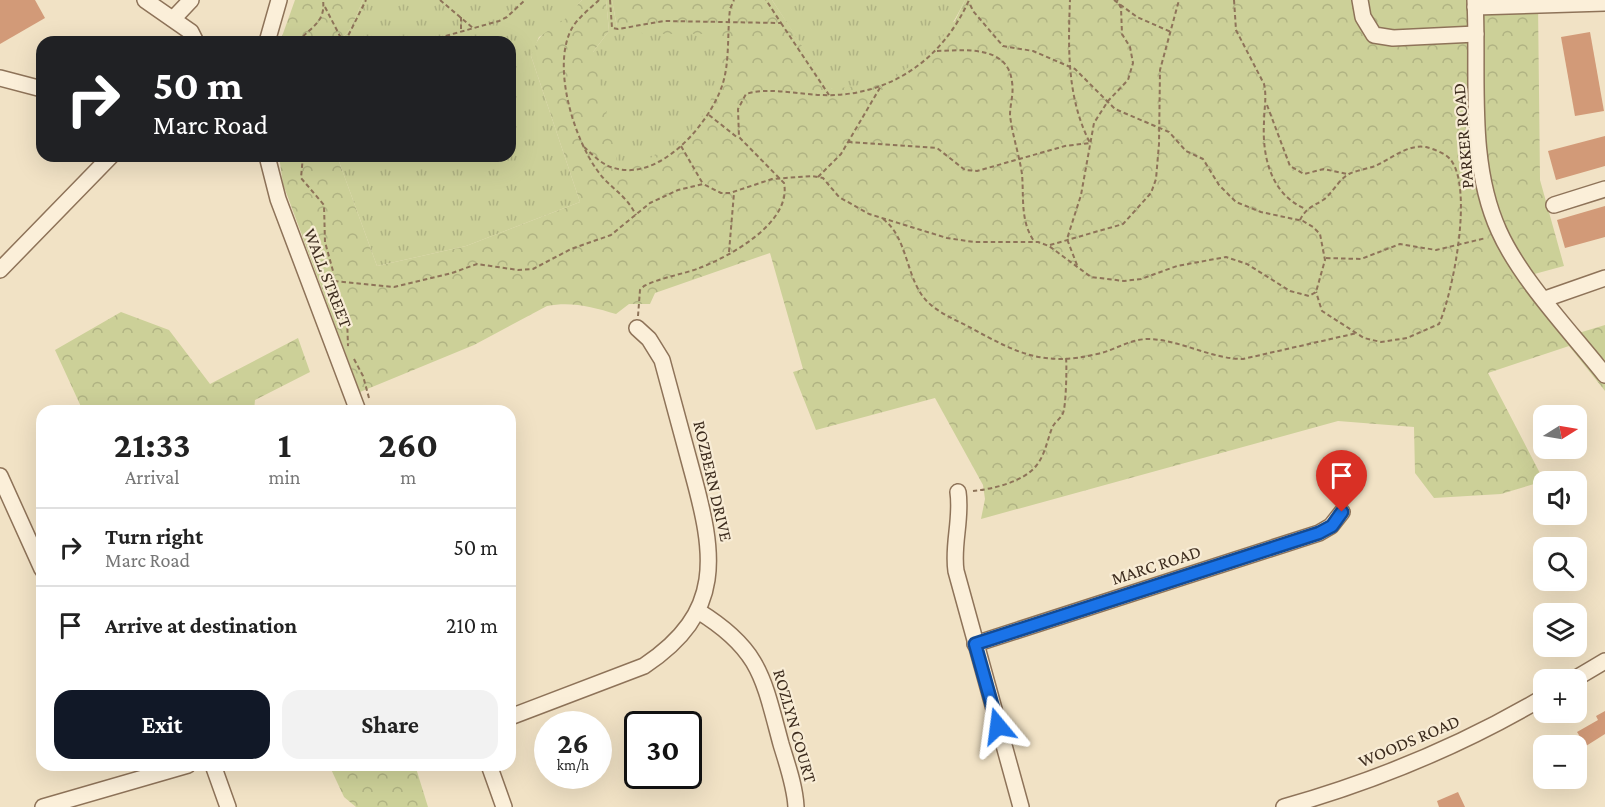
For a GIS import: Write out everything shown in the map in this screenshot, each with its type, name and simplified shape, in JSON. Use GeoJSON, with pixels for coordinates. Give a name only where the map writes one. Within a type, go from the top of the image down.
{"type":"FeatureCollection","features":[{"type":"Feature","properties":{"kind":"street"},"geometry":{"type":"LineString","coordinates":[[145,0],[191,32],[193,36]]}},
{"type":"Feature","properties":{"kind":"street"},"geometry":{"type":"LineString","coordinates":[[173,19],[191,0]]}},
{"type":"Feature","properties":{"kind":"street"},"geometry":{"type":"LineString","coordinates":[[269,36],[279,0]]}},
{"type":"Feature","properties":{"kind":"street"},"geometry":{"type":"LineString","coordinates":[[1359,0],[1363,17],[1374,35],[1393,38],[1476,34]]}},
{"type":"Feature","properties":{"kind":"street"},"geometry":{"type":"LineString","coordinates":[[1475,4],[1605,3]]}},
{"type":"Feature","properties":{"kind":"street","name":"PARKER ROAD"},"geometry":{"type":"LineString","coordinates":[[1475,4],[1482,170],[1487,198],[1501,235],[1517,264],[1605,375]]}},
{"type":"Feature","properties":{"kind":"street"},"geometry":{"type":"LineString","coordinates":[[0,78],[36,87]]}},
{"type":"Feature","properties":{"kind":"street"},"geometry":{"type":"LineString","coordinates":[[0,270],[105,162]]}},
{"type":"Feature","properties":{"kind":"street","name":"WALL STREET"},"geometry":{"type":"LineString","coordinates":[[269,162],[289,232],[356,405]]}},
{"type":"Feature","properties":{"kind":"street"},"geometry":{"type":"LineString","coordinates":[[1554,205],[1605,189]]}},
{"type":"Feature","properties":{"kind":"street"},"geometry":{"type":"LineString","coordinates":[[1545,298],[1605,278]]}},
{"type":"Feature","properties":{"kind":"street","name":"ROZBERN DRIVE"},"geometry":{"type":"LineString","coordinates":[[516,715],[644,666],[662,654],[680,636],[698,611],[710,566],[708,533],[662,360],[649,339],[637,328]]}},
{"type":"Feature","properties":{"kind":"street"},"geometry":{"type":"LineString","coordinates":[[0,476],[36,559]]}},
{"type":"Feature","properties":{"kind":"street"},"geometry":{"type":"LineString","coordinates":[[958,492],[960,516],[955,564],[1021,807]]}},
{"type":"Feature","properties":{"kind":"street","name":"MARC ROAD"},"geometry":{"type":"LineString","coordinates":[[975,644],[1319,533],[1332,526],[1342,512]]}},
{"type":"Feature","properties":{"kind":"street","name":"ROZLYN COURT"},"geometry":{"type":"LineString","coordinates":[[698,611],[730,632],[757,664],[769,698],[796,807]]}},
{"type":"Feature","properties":{"kind":"street"},"geometry":{"type":"LineString","coordinates":[[1587,671],[1605,660]]}},
{"type":"Feature","properties":{"kind":"street","name":"WOODS ROAD"},"geometry":{"type":"LineString","coordinates":[[1284,807],[1405,767],[1465,740],[1533,703]]}},
{"type":"Feature","properties":{"kind":"street"},"geometry":{"type":"LineString","coordinates":[[43,807],[64,804],[169,771]]}},
{"type":"Feature","properties":{"kind":"street"},"geometry":{"type":"LineString","coordinates":[[215,771],[228,807]]}},
{"type":"Feature","properties":{"kind":"street"},"geometry":{"type":"LineString","coordinates":[[491,771],[504,807]]}},
{"type":"Feature","properties":{"kind":"path"},"geometry":{"type":"LineString","coordinates":[[323,0],[341,36]]}},
{"type":"Feature","properties":{"kind":"path"},"geometry":{"type":"LineString","coordinates":[[348,36],[359,19],[366,0]]}},
{"type":"Feature","properties":{"kind":"path"},"geometry":{"type":"LineString","coordinates":[[440,0],[473,28]]}},
{"type":"Feature","properties":{"kind":"path"},"geometry":{"type":"LineString","coordinates":[[444,36],[507,17],[525,0]]}},
{"type":"Feature","properties":{"kind":"path"},"geometry":{"type":"LineString","coordinates":[[599,0],[570,31],[565,51],[566,94],[584,147],[598,171],[628,199],[636,215]]}},
{"type":"Feature","properties":{"kind":"path"},"geometry":{"type":"LineString","coordinates":[[610,0],[612,28],[664,21],[782,23]]}},
{"type":"Feature","properties":{"kind":"path"},"geometry":{"type":"LineString","coordinates":[[584,147],[612,168],[626,170],[659,160],[681,146],[709,115],[723,83],[729,22],[734,0]]}},
{"type":"Feature","properties":{"kind":"path"},"geometry":{"type":"LineString","coordinates":[[766,0],[829,95]]}},
{"type":"Feature","properties":{"kind":"path"},"geometry":{"type":"LineString","coordinates":[[1070,0],[1069,66],[1076,106],[1090,143]]}},
{"type":"Feature","properties":{"kind":"path"},"geometry":{"type":"LineString","coordinates":[[1116,0],[1137,16],[1171,32]]}},
{"type":"Feature","properties":{"kind":"path"},"geometry":{"type":"LineString","coordinates":[[1078,268],[1067,239],[1081,195],[1094,123],[1108,101],[1128,80],[1133,63],[1130,47],[1122,34],[1120,8],[1116,0]]}},
{"type":"Feature","properties":{"kind":"path"},"geometry":{"type":"LineString","coordinates":[[1049,246],[1067,239],[1111,230],[1123,224],[1151,193],[1156,179],[1161,127],[1160,70],[1179,0]]}},
{"type":"Feature","properties":{"kind":"path"},"geometry":{"type":"LineString","coordinates":[[1234,0],[1236,30],[1264,84],[1266,102],[1263,124],[1270,173],[1275,186],[1288,199],[1306,209]]}},
{"type":"Feature","properties":{"kind":"path"},"geometry":{"type":"LineString","coordinates":[[969,1],[973,11],[1003,46],[1033,51],[1069,66],[1086,77],[1108,101],[1126,115],[1169,132],[1186,151],[1203,159],[1219,185],[1236,202],[1261,212],[1299,219],[1320,234],[1325,258],[1316,292],[1322,311],[1364,338],[1380,342],[1407,338],[1439,324],[1456,264],[1461,222],[1457,180],[1450,159],[1425,147],[1409,149],[1379,164],[1348,174],[1325,199],[1306,209],[1299,219]]}},
{"type":"Feature","properties":{"kind":"path"},"geometry":{"type":"LineString","coordinates":[[740,140],[737,127],[738,109],[746,94],[753,92],[829,95],[881,86],[916,69],[937,51],[953,30],[969,1]]}},
{"type":"Feature","properties":{"kind":"path"},"geometry":{"type":"LineString","coordinates":[[305,36],[320,22],[324,5]]}},
{"type":"Feature","properties":{"kind":"path"},"geometry":{"type":"LineString","coordinates":[[461,17],[461,31]]}},
{"type":"Feature","properties":{"kind":"path"},"geometry":{"type":"LineString","coordinates":[[937,51],[984,52],[998,56],[1006,65],[1012,79],[1010,114],[1019,159],[1025,221],[1035,242]]}},
{"type":"Feature","properties":{"kind":"path"},"geometry":{"type":"LineString","coordinates":[[818,177],[831,165],[848,142],[881,86]]}},
{"type":"Feature","properties":{"kind":"path"},"geometry":{"type":"LineString","coordinates":[[1266,102],[1290,166],[1304,174],[1324,169],[1348,174]]}},
{"type":"Feature","properties":{"kind":"path"},"geometry":{"type":"LineString","coordinates":[[637,328],[639,295],[644,286],[695,269],[729,252],[775,221],[781,212],[786,191],[784,183],[740,140],[709,115]]}},
{"type":"Feature","properties":{"kind":"path"},"geometry":{"type":"LineString","coordinates":[[848,142],[937,148],[965,170],[977,171],[1065,146],[1090,143]]}},
{"type":"Feature","properties":{"kind":"path"},"geometry":{"type":"LineString","coordinates":[[681,146],[703,184],[721,193],[778,177],[818,177],[823,178],[851,205],[882,218],[947,238],[974,242],[1035,242],[1049,246],[1091,277],[1124,281],[1141,279],[1192,262],[1226,257],[1247,264],[1290,291],[1309,296],[1316,292]]}},
{"type":"Feature","properties":{"kind":"path"},"geometry":{"type":"LineString","coordinates":[[302,162],[301,178],[324,205],[325,242],[333,271],[332,298],[338,309],[347,317],[348,346],[363,376],[369,398]]}},
{"type":"Feature","properties":{"kind":"path"},"geometry":{"type":"LineString","coordinates":[[333,281],[394,287],[452,273],[477,264],[518,270],[533,269],[572,249],[611,235],[663,196],[703,184]]}},
{"type":"Feature","properties":{"kind":"path"},"geometry":{"type":"LineString","coordinates":[[729,252],[734,191]]}},
{"type":"Feature","properties":{"kind":"path"},"geometry":{"type":"LineString","coordinates":[[882,218],[896,232],[918,286],[933,307],[1016,351],[1037,358],[1066,358],[1098,354],[1134,339],[1143,339],[1228,359],[1243,360],[1357,333]]}},
{"type":"Feature","properties":{"kind":"path"},"geometry":{"type":"LineString","coordinates":[[896,232],[902,224]]}},
{"type":"Feature","properties":{"kind":"path"},"geometry":{"type":"LineString","coordinates":[[1325,258],[1360,259],[1400,244],[1436,250],[1501,235]]}},
{"type":"Feature","properties":{"kind":"path"},"geometry":{"type":"LineString","coordinates":[[958,492],[997,487],[1035,468],[1054,423],[1064,410],[1068,372],[1066,358]]}},
{"type":"Feature","properties":{"kind":"green space"},"geometry":{"type":"Polygon","coordinates":[[[295,0],[363,0],[351,28],[344,36],[282,36],[295,0]]]}},
{"type":"Feature","properties":{"kind":"green space"},"geometry":{"type":"Polygon","coordinates":[[[363,0],[582,0],[564,20],[539,37],[531,56],[580,202],[466,246],[377,266],[339,162],[516,162],[516,36],[344,36],[351,28],[363,0]]]}},
{"type":"Feature","properties":{"kind":"green space"},"geometry":{"type":"Polygon","coordinates":[[[582,0],[606,0],[609,31],[593,52],[720,34],[642,34],[617,27],[612,0],[772,0],[831,89],[955,21],[965,0],[1475,0],[1538,3],[1540,180],[1564,266],[1527,276],[1572,335],[1605,325],[1605,391],[1569,346],[1488,373],[1539,471],[1533,471],[1533,484],[1501,494],[1434,498],[1415,473],[1414,427],[1338,421],[981,519],[985,499],[983,485],[935,398],[816,430],[793,372],[803,369],[770,253],[655,293],[650,304],[629,304],[616,314],[573,304],[547,306],[474,345],[360,392],[283,184],[280,162],[339,162],[377,266],[466,246],[580,202],[531,56],[545,31],[582,0]]]}},
{"type":"Feature","properties":{"kind":"green space"},"geometry":{"type":"Polygon","coordinates":[[[606,0],[612,0],[617,27],[641,25],[642,34],[721,34],[719,73],[714,91],[707,108],[696,124],[684,138],[668,149],[646,159],[618,166],[593,52],[609,31],[606,0]]]}},
{"type":"Feature","properties":{"kind":"green space"},"geometry":{"type":"Polygon","coordinates":[[[772,0],[965,0],[941,39],[912,66],[875,82],[830,89],[772,0]]]}},
{"type":"Feature","properties":{"kind":"green space"},"geometry":{"type":"Polygon","coordinates":[[[121,312],[169,330],[210,384],[298,338],[310,372],[255,400],[255,405],[80,405],[55,350],[121,312]]]}},
{"type":"Feature","properties":{"kind":"green space"},"geometry":{"type":"Polygon","coordinates":[[[332,771],[417,771],[428,807],[356,807],[344,797],[332,771]]]}},
{"type":"Feature","properties":{"kind":"building"},"geometry":{"type":"Polygon","coordinates":[[[0,0],[35,0],[45,18],[0,44],[0,0]]]}},
{"type":"Feature","properties":{"kind":"building"},"geometry":{"type":"Polygon","coordinates":[[[1590,32],[1604,111],[1575,116],[1561,37],[1590,32]]]}},
{"type":"Feature","properties":{"kind":"building"},"geometry":{"type":"Polygon","coordinates":[[[1605,136],[1605,166],[1556,180],[1548,151],[1605,136]]]}},
{"type":"Feature","properties":{"kind":"building"},"geometry":{"type":"Polygon","coordinates":[[[1605,206],[1605,237],[1565,248],[1557,220],[1605,206]]]}},
{"type":"Feature","properties":{"kind":"building"},"geometry":{"type":"Polygon","coordinates":[[[1605,711],[1605,734],[1587,745],[1587,735],[1579,735],[1577,732],[1598,720],[1596,716],[1605,711]]]}},
{"type":"Feature","properties":{"kind":"building"},"geometry":{"type":"Polygon","coordinates":[[[1458,792],[1465,807],[1439,807],[1437,801],[1458,792]]]}},
{"type":"Feature","properties":{"kind":"route"},"geometry":{"type":"LineString","coordinates":[[998,726],[975,644],[1319,533],[1332,526],[1342,512]]}}]}
